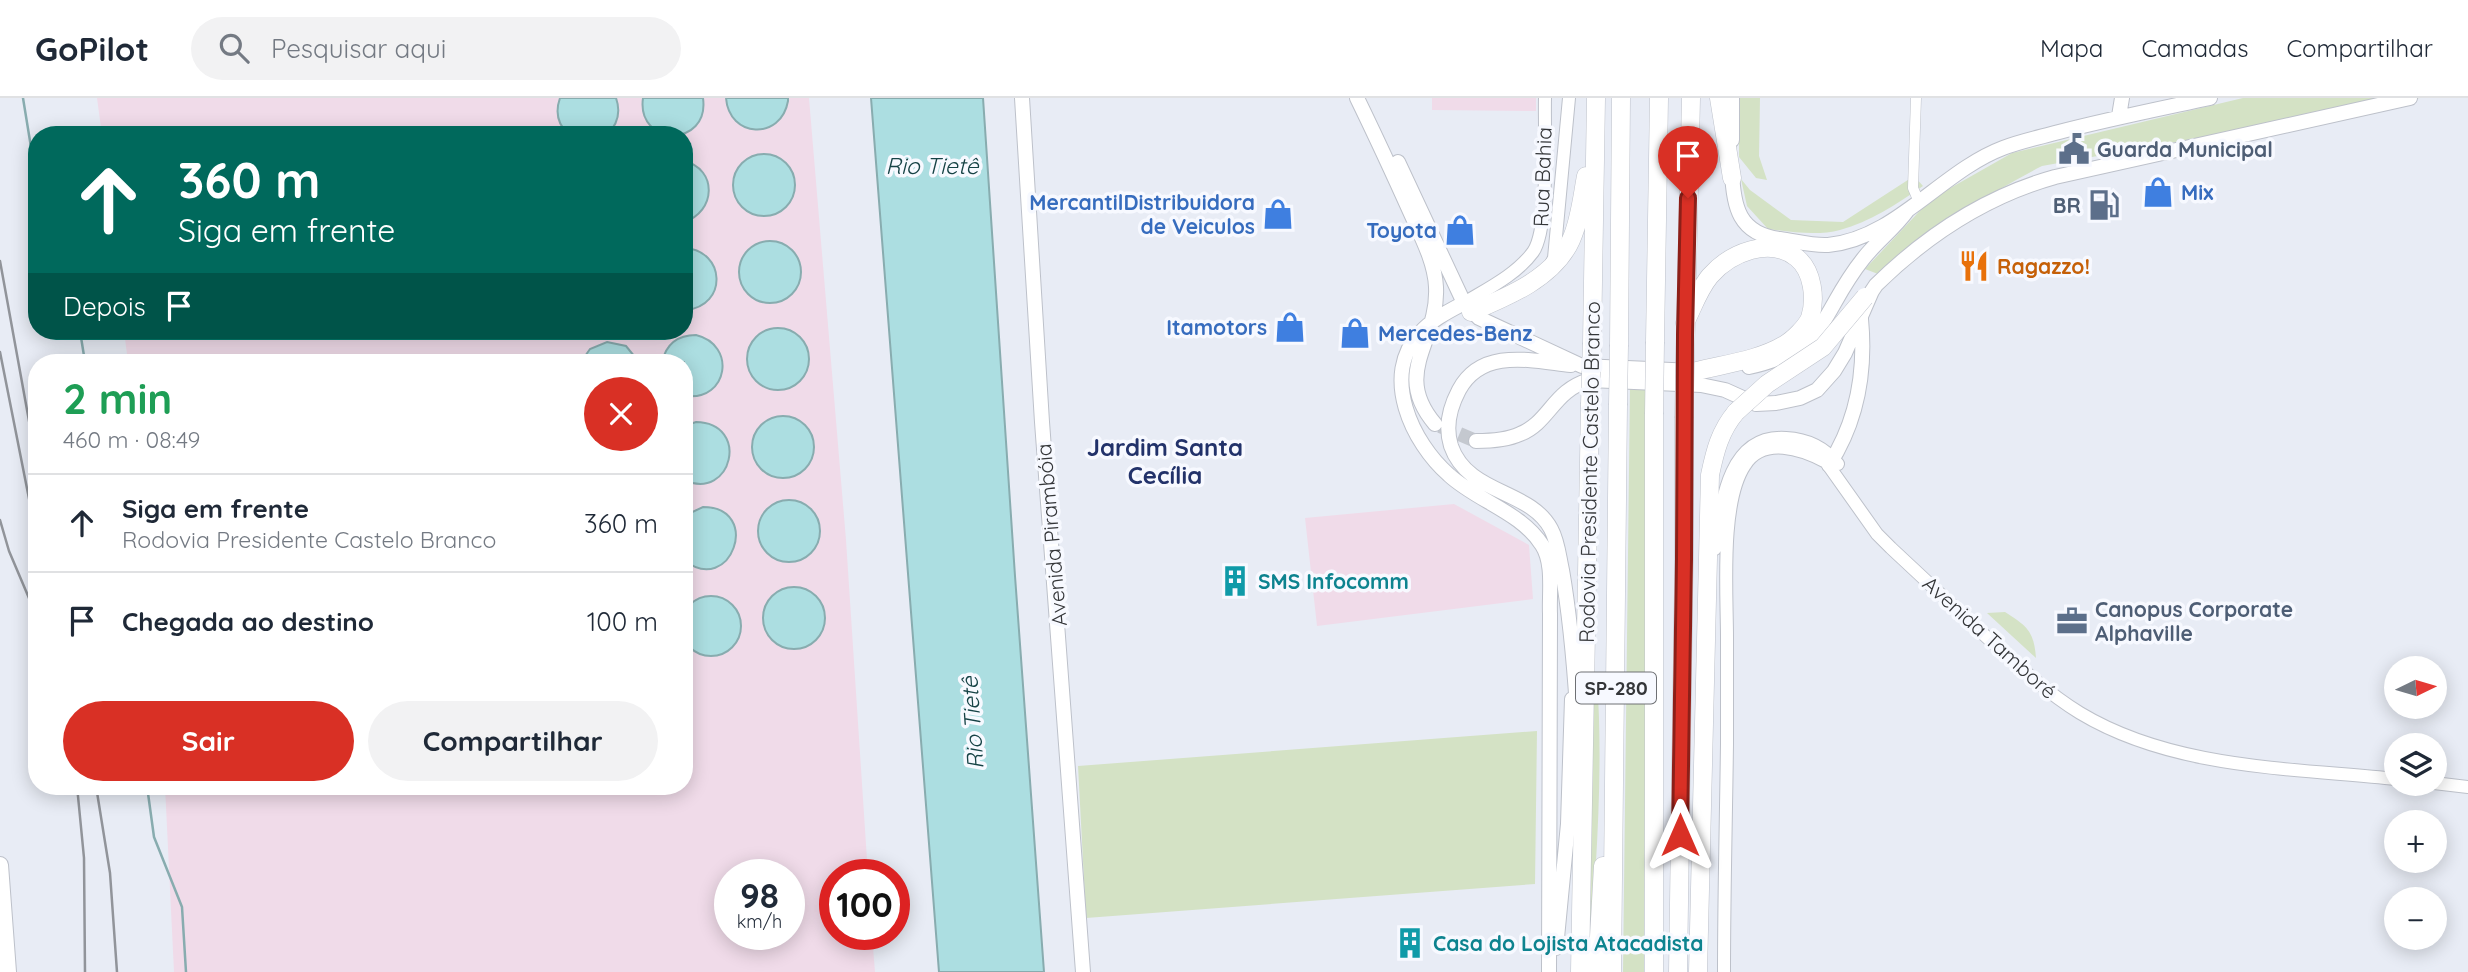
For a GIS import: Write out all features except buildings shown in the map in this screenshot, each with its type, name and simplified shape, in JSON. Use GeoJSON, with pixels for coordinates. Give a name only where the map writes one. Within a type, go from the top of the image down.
{"type":"FeatureCollection","features":[{"type":"Feature","properties":{"kind":"highway","name":"Rodovia Presidente Castelo Branco"},"geometry":{"type":"LineString","coordinates":[[1580,972],[1596,98]]}},
{"type":"Feature","properties":{"kind":"highway","name":"Rodovia Presidente Castelo Branco"},"geometry":{"type":"LineString","coordinates":[[1612,972],[1621,98]]}},
{"type":"Feature","properties":{"kind":"highway","name":"SP-280"},"geometry":{"type":"LineString","coordinates":[[1654,972],[1654,414],[1659,98]]}},
{"type":"Feature","properties":{"kind":"highway"},"geometry":{"type":"LineString","coordinates":[[1678,972],[1685,329],[1691,98]]}},
{"type":"Feature","properties":{"kind":"highway"},"geometry":{"type":"LineString","coordinates":[[1719,98],[1732,178]]}},
{"type":"Feature","properties":{"kind":"highway"},"geometry":{"type":"LineString","coordinates":[[1467,308],[1531,282],[1549,270],[1563,255],[1577,223],[1596,124]]}},
{"type":"Feature","properties":{"kind":"highway"},"geometry":{"type":"LineString","coordinates":[[1685,329],[1697,297],[1711,275],[1743,253],[1771,248],[1785,251],[1798,258],[1812,283],[1809,319],[1786,345],[1763,354],[1697,371]]}},
{"type":"Feature","properties":{"kind":"highway"},"geometry":{"type":"LineString","coordinates":[[1698,972],[1710,475],[1714,452],[1724,426],[1736,412],[1754,394],[1823,347],[1868,294]]}},
{"type":"Feature","properties":{"kind":"highway"},"geometry":{"type":"LineString","coordinates":[[1597,972],[1605,832],[1616,727]]}},
{"type":"Feature","properties":{"kind":"main road","name":"Avenida Pirambóia"},"geometry":{"type":"LineString","coordinates":[[1022,98],[1042,422],[1083,972]]}},
{"type":"Feature","properties":{"kind":"main road"},"geometry":{"type":"LineString","coordinates":[[1357,98],[1416,225],[1435,278],[1434,321],[1422,350],[1416,375],[1420,402],[1436,424]]}},
{"type":"Feature","properties":{"kind":"main road"},"geometry":{"type":"LineString","coordinates":[[1367,98],[1467,308],[1583,366]]}},
{"type":"Feature","properties":{"kind":"main road"},"geometry":{"type":"LineString","coordinates":[[1732,98],[1732,178],[1738,212],[1745,224],[1763,237],[1825,245],[1856,238],[1907,211],[1954,175],[2002,149],[2161,103],[2210,98]]}},
{"type":"Feature","properties":{"kind":"main road"},"geometry":{"type":"LineString","coordinates":[[2119,116],[2122,98]]}},
{"type":"Feature","properties":{"kind":"main road"},"geometry":{"type":"LineString","coordinates":[[1476,441],[1520,435],[1565,391],[1575,384],[1590,380],[1701,385],[1725,390],[1756,404],[1776,404],[1800,398],[1817,390],[1834,371],[1845,353],[1868,294],[1908,256],[1990,201],[2030,184],[2127,160],[2410,98]]}},
{"type":"Feature","properties":{"kind":"main road"},"geometry":{"type":"LineString","coordinates":[[1583,816],[1574,659],[1557,544],[1551,528],[1533,510],[1471,475],[1455,458],[1448,430],[1453,402],[1461,386],[1484,367],[1501,359],[1513,358],[1583,366],[1697,371],[1744,368],[1775,361],[1802,345],[1822,325],[1863,259],[1898,224],[1907,211]]}},
{"type":"Feature","properties":{"kind":"main road"},"geometry":{"type":"LineString","coordinates":[[1435,278],[1452,279]]}},
{"type":"Feature","properties":{"kind":"main road"},"geometry":{"type":"LineString","coordinates":[[1467,308],[1434,321],[1419,333],[1409,349],[1402,371],[1402,392],[1415,432],[1428,452],[1448,474],[1474,495],[1522,523],[1544,547],[1549,570],[1551,972]]}},
{"type":"Feature","properties":{"kind":"main road"},"geometry":{"type":"LineString","coordinates":[[1831,461],[1846,433],[1857,400],[1863,364],[1860,316]]}},
{"type":"Feature","properties":{"kind":"main road"},"geometry":{"type":"LineString","coordinates":[[1551,972],[1561,911],[1574,659]]}},
{"type":"Feature","properties":{"kind":"main road"},"geometry":{"type":"LineString","coordinates":[[0,865],[9,972]]}},
{"type":"Feature","properties":{"kind":"street","name":"Rua Bahia"},"geometry":{"type":"LineString","coordinates":[[1467,308],[1521,265],[1538,244],[1542,217],[1545,98]]}},
{"type":"Feature","properties":{"kind":"street"},"geometry":{"type":"LineString","coordinates":[[1549,270],[1554,257],[1569,98]]}},
{"type":"Feature","properties":{"kind":"street"},"geometry":{"type":"LineString","coordinates":[[1916,98],[1913,188],[1919,202]]}},
{"type":"Feature","properties":{"kind":"street"},"geometry":{"type":"LineString","coordinates":[[1708,592],[1723,498],[1735,466],[1746,449],[1762,440],[1790,438],[1812,443],[1831,461]]}},
{"type":"Feature","properties":{"kind":"street"},"geometry":{"type":"LineString","coordinates":[[1724,972],[1727,600],[1731,506],[1745,463],[1764,449],[1788,448],[1831,461]]}},
{"type":"Feature","properties":{"kind":"street","name":"Avenida Tamboré"},"geometry":{"type":"LineString","coordinates":[[1831,461],[1877,534],[2020,669],[2074,709],[2139,739],[2200,757],[2384,778]]}},
{"type":"Feature","properties":{"kind":"street"},"geometry":{"type":"LineString","coordinates":[[2447,785],[2468,787]]}},
{"type":"Feature","properties":{"kind":"shaded area"},"geometry":{"type":"Polygon","coordinates":[[[97,98],[809,98],[846,540],[867,859],[819,859],[819,950],[873,950],[875,972],[174,972],[165,795],[693,795],[693,354],[127,354],[125,340],[693,340],[693,126],[101,126],[97,98]]]}},
{"type":"Feature","properties":{"kind":"shaded area"},"geometry":{"type":"Polygon","coordinates":[[[1432,98],[1536,98],[1536,111],[1432,110],[1432,98]]]}},
{"type":"Feature","properties":{"kind":"shaded area"},"geometry":{"type":"Polygon","coordinates":[[[1454,504],[1529,545],[1533,599],[1317,626],[1305,518],[1454,504]]]}},
{"type":"Feature","properties":{"kind":"green space"},"geometry":{"type":"Polygon","coordinates":[[[1739,98],[1760,98],[1759,156],[1767,180],[1756,178],[1739,157],[1739,98]]]}},
{"type":"Feature","properties":{"kind":"green space"},"geometry":{"type":"Polygon","coordinates":[[[2243,98],[2420,98],[2042,166],[1957,216],[1878,274],[1865,269],[1931,199],[2012,153],[2243,98]]]}},
{"type":"Feature","properties":{"kind":"green space"},"geometry":{"type":"Polygon","coordinates":[[[1914,176],[1923,186],[1883,212],[1840,230],[1813,233],[1768,229],[1747,206],[1741,179],[1750,190],[1791,220],[1843,222],[1914,176]]]}},
{"type":"Feature","properties":{"kind":"green space"},"geometry":{"type":"Polygon","coordinates":[[[1647,386],[1644,972],[1623,972],[1630,387],[1647,386]]]}},
{"type":"Feature","properties":{"kind":"green space"},"geometry":{"type":"Polygon","coordinates":[[[2005,612],[2028,630],[2036,658],[1987,613],[2005,612]]]}},
{"type":"Feature","properties":{"kind":"green space"},"geometry":{"type":"Polygon","coordinates":[[[1592,679],[1597,679],[1600,752],[1589,972],[1592,679]]]}},
{"type":"Feature","properties":{"kind":"green space"},"geometry":{"type":"Polygon","coordinates":[[[1537,731],[1535,884],[1086,918],[1078,766],[1537,731]]]}},
{"type":"Feature","properties":{"kind":"water"},"geometry":{"type":"Polygon","coordinates":[[[560,98],[616,98],[618,113],[614,126],[562,126],[558,108],[560,98]]]}},
{"type":"Feature","properties":{"kind":"water"},"geometry":{"type":"Polygon","coordinates":[[[643,98],[703,98],[702,114],[693,128],[650,126],[644,114],[643,98]]]}},
{"type":"Feature","properties":{"kind":"water"},"geometry":{"type":"Polygon","coordinates":[[[726,98],[788,98],[788,101],[776,123],[756,130],[736,121],[729,111],[726,98]]]}},
{"type":"Feature","properties":{"kind":"water","name":"Rio Tietê"},"geometry":{"type":"Polygon","coordinates":[[[871,98],[983,98],[1044,972],[939,972],[871,98]]]}},
{"type":"Feature","properties":{"kind":"water"},"geometry":{"type":"Polygon","coordinates":[[[764,154],[786,163],[795,185],[786,207],[764,216],[742,207],[733,185],[742,163],[764,154]]]}},
{"type":"Feature","properties":{"kind":"water"},"geometry":{"type":"Polygon","coordinates":[[[693,165],[703,172],[709,191],[707,200],[693,218],[693,165]]]}},
{"type":"Feature","properties":{"kind":"water"},"geometry":{"type":"Polygon","coordinates":[[[770,241],[792,250],[801,272],[792,294],[770,303],[748,294],[739,272],[748,250],[770,241]]]}},
{"type":"Feature","properties":{"kind":"water"},"geometry":{"type":"Polygon","coordinates":[[[693,250],[708,258],[714,267],[716,278],[715,289],[709,299],[693,308],[693,250]]]}},
{"type":"Feature","properties":{"kind":"water"},"geometry":{"type":"Polygon","coordinates":[[[778,328],[800,337],[809,359],[800,381],[778,390],[756,381],[747,359],[756,337],[778,328]]]}},
{"type":"Feature","properties":{"kind":"water"},"geometry":{"type":"Polygon","coordinates":[[[693,335],[709,341],[718,349],[722,371],[711,390],[693,396],[693,354],[665,354],[673,342],[693,340],[693,335]]]}},
{"type":"Feature","properties":{"kind":"water"},"geometry":{"type":"Polygon","coordinates":[[[607,342],[626,346],[632,354],[587,354],[590,349],[607,342]]]}},
{"type":"Feature","properties":{"kind":"water"},"geometry":{"type":"Polygon","coordinates":[[[783,416],[805,425],[814,447],[805,469],[783,478],[761,469],[752,447],[761,425],[783,416]]]}},
{"type":"Feature","properties":{"kind":"water"},"geometry":{"type":"Polygon","coordinates":[[[693,423],[713,426],[724,435],[729,447],[729,460],[723,472],[714,480],[701,484],[693,482],[693,423]]]}},
{"type":"Feature","properties":{"kind":"water"},"geometry":{"type":"Polygon","coordinates":[[[789,500],[811,509],[820,531],[811,553],[789,562],[767,553],[758,531],[767,509],[789,500]]]}},
{"type":"Feature","properties":{"kind":"water"},"geometry":{"type":"Polygon","coordinates":[[[703,507],[721,511],[732,521],[736,534],[734,548],[726,560],[715,568],[701,569],[693,565],[693,512],[703,507]]]}},
{"type":"Feature","properties":{"kind":"water"},"geometry":{"type":"Polygon","coordinates":[[[794,587],[816,596],[825,618],[816,640],[794,649],[772,640],[763,618],[772,596],[794,587]]]}},
{"type":"Feature","properties":{"kind":"water"},"geometry":{"type":"Polygon","coordinates":[[[705,596],[723,598],[736,609],[741,620],[739,638],[728,651],[717,656],[705,656],[693,650],[694,601],[705,596]]]}},
{"type":"Feature","properties":{"kind":"waterway"},"geometry":{"type":"LineString","coordinates":[[23,98],[28,129]]}},
{"type":"Feature","properties":{"kind":"waterway"},"geometry":{"type":"LineString","coordinates":[[81,340],[84,354]]}},
{"type":"Feature","properties":{"kind":"waterway"},"geometry":{"type":"LineString","coordinates":[[148,795],[154,837],[182,907],[186,972]]}},
{"type":"Feature","properties":{"kind":"tunnel"},"geometry":{"type":"LineString","coordinates":[[1440,426],[1476,441]]}},
{"type":"Feature","properties":{"kind":"railway"},"geometry":{"type":"LineString","coordinates":[[0,261],[28,415]]}},
{"type":"Feature","properties":{"kind":"railway"},"geometry":{"type":"LineString","coordinates":[[0,352],[28,494]]}},
{"type":"Feature","properties":{"kind":"railway"},"geometry":{"type":"LineString","coordinates":[[0,520],[9,551],[28,596]]}},
{"type":"Feature","properties":{"kind":"railway"},"geometry":{"type":"LineString","coordinates":[[78,795],[84,858],[85,972]]}},
{"type":"Feature","properties":{"kind":"railway"},"geometry":{"type":"LineString","coordinates":[[97,795],[110,873],[117,972]]}},
{"type":"Feature","properties":{"kind":"place","name":"Guarda Municipal"},"geometry":{"type":"Point","coordinates":[2074,149]}},
{"type":"Feature","properties":{"kind":"place","name":"Mix"},"geometry":{"type":"Point","coordinates":[2158,192]}},
{"type":"Feature","properties":{"kind":"place","name":"BR"},"geometry":{"type":"Point","coordinates":[2104,205]}},
{"type":"Feature","properties":{"kind":"place","name":"MercantilDistribuidora de Veiculos"},"geometry":{"type":"Point","coordinates":[1278,214]}},
{"type":"Feature","properties":{"kind":"place","name":"Toyota"},"geometry":{"type":"Point","coordinates":[1460,230]}},
{"type":"Feature","properties":{"kind":"place","name":"Ragazzo!"},"geometry":{"type":"Point","coordinates":[1974,266]}},
{"type":"Feature","properties":{"kind":"place","name":"Itamotors"},"geometry":{"type":"Point","coordinates":[1290,327]}},
{"type":"Feature","properties":{"kind":"place","name":"Mercedes-Benz"},"geometry":{"type":"Point","coordinates":[1355,333]}},
{"type":"Feature","properties":{"kind":"place","name":"SMS Infocomm"},"geometry":{"type":"Point","coordinates":[1235,581]}},
{"type":"Feature","properties":{"kind":"place","name":"Canopus Corporate Alphaville"},"geometry":{"type":"Point","coordinates":[2072,621]}},
{"type":"Feature","properties":{"kind":"place","name":"Casa do Lojista Atacadista"},"geometry":{"type":"Point","coordinates":[1410,943]}},
{"type":"Feature","properties":{"kind":"district","name":"Jardim Santa Cecília"},"geometry":{"type":"Point","coordinates":[1165,461]}},
{"type":"Feature","properties":{"kind":"route"},"geometry":{"type":"LineString","coordinates":[[1680,835],[1688,198]]}}]}
